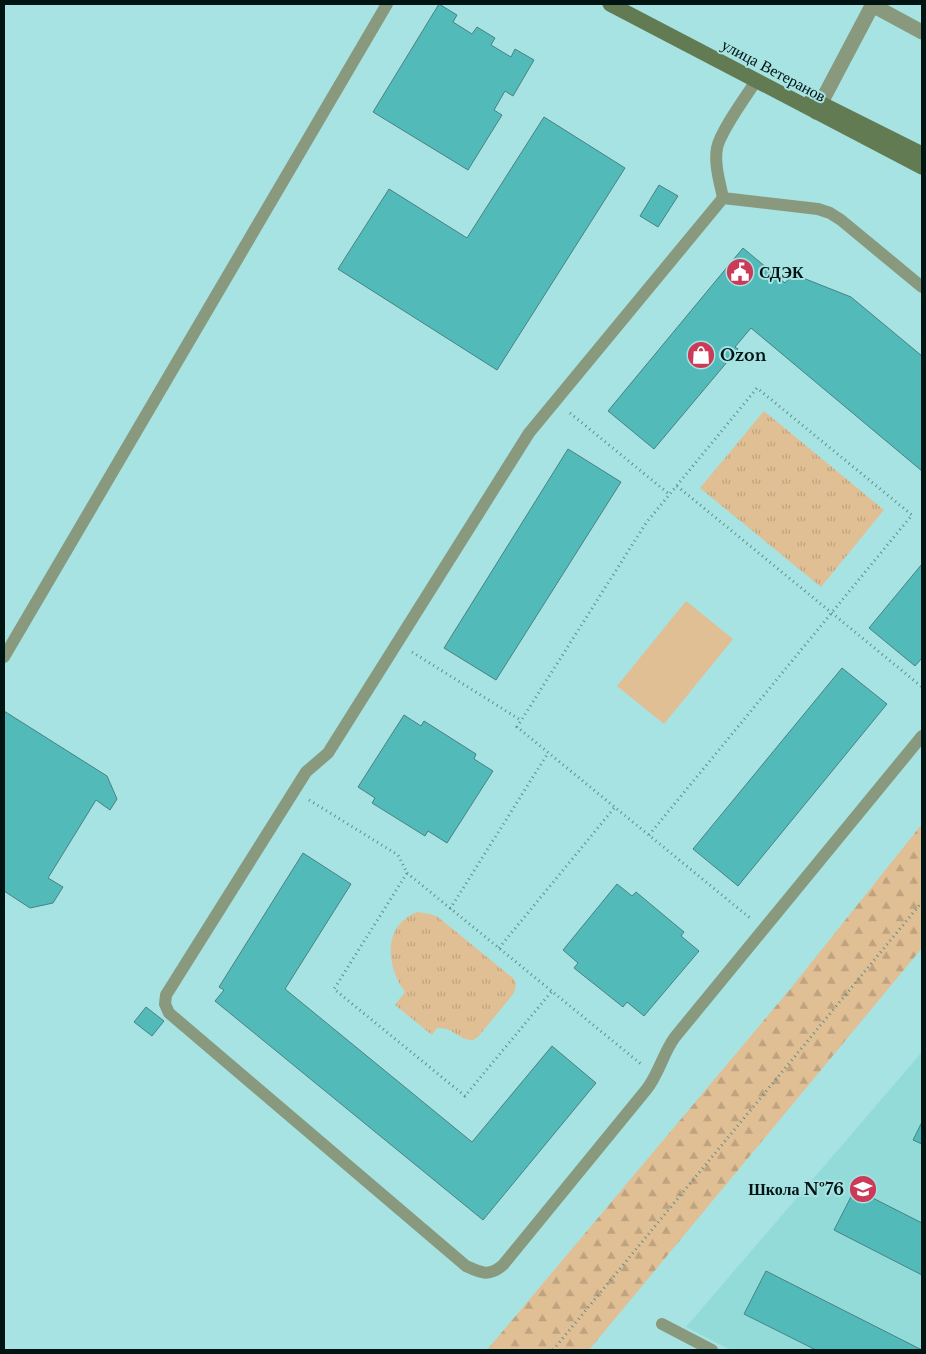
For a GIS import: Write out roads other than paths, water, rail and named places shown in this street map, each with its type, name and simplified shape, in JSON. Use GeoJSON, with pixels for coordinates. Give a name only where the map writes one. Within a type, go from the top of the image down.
{"type":"FeatureCollection","features":[{"type":"Feature","properties":{"kind":"street","name":"улица Ветеранов"},"geometry":{"type":"LineString","coordinates":[[610,4],[756,81],[922,154]]}},
{"type":"Feature","properties":{"kind":"street","name":"улица Ветеранов"},"geometry":{"type":"LineString","coordinates":[[631,4],[922,167]]}},
{"type":"Feature","properties":{"kind":"street"},"geometry":{"type":"LineString","coordinates":[[818,108],[873,5],[922,32]]}},
{"type":"Feature","properties":{"kind":"lane"},"geometry":{"type":"LineString","coordinates":[[4,657],[387,4]]}},
{"type":"Feature","properties":{"kind":"lane"},"geometry":{"type":"LineString","coordinates":[[756,81],[717,147],[716,159],[723,198],[529,434],[328,753],[306,772],[166,995],[164,1004],[169,1013],[466,1266],[482,1273],[495,1271],[503,1265],[646,1090],[655,1076],[665,1052],[675,1037],[922,736]]}},
{"type":"Feature","properties":{"kind":"lane"},"geometry":{"type":"LineString","coordinates":[[723,198],[818,209],[830,213],[922,287]]}},
{"type":"Feature","properties":{"kind":"lane"},"geometry":{"type":"LineString","coordinates":[[662,1324],[712,1350]]}},
{"type":"Feature","properties":{"kind":"place","name":"СДЭК"},"geometry":{"type":"Point","coordinates":[740,272]}},
{"type":"Feature","properties":{"kind":"place","name":"Ozon"},"geometry":{"type":"Point","coordinates":[701,355]}},
{"type":"Feature","properties":{"kind":"place","name":"Школа №76"},"geometry":{"type":"Point","coordinates":[863,1189]}}]}
